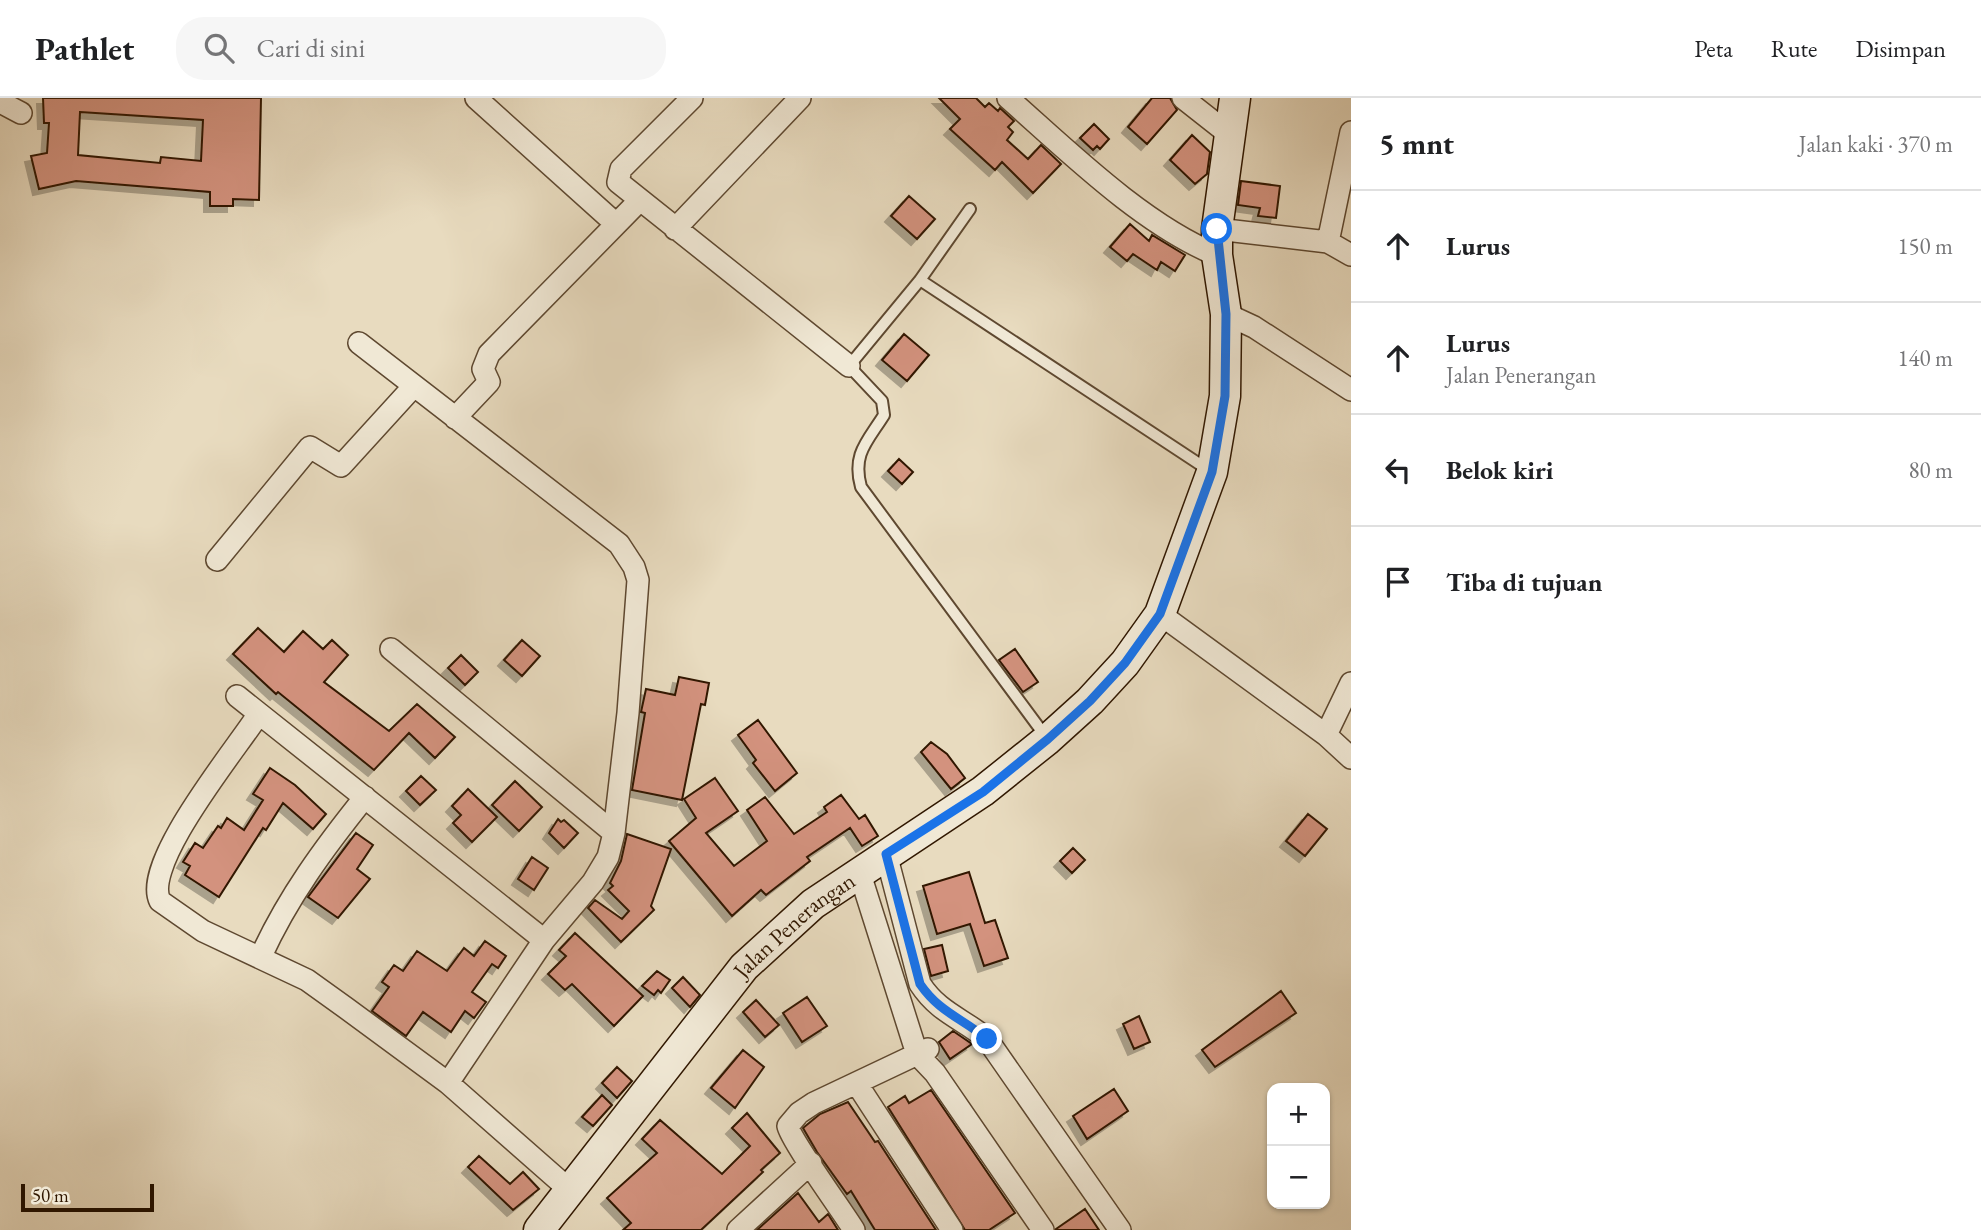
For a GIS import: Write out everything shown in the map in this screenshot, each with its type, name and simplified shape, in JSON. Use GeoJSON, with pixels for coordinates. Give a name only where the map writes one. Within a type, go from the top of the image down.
{"type":"FeatureCollection","features":[{"type":"Feature","properties":{"kind":"street"},"geometry":{"type":"LineString","coordinates":[[476,98],[616,224]]}},
{"type":"Feature","properties":{"kind":"street"},"geometry":{"type":"LineString","coordinates":[[692,98],[618,173],[618,182],[849,366]]}},
{"type":"Feature","properties":{"kind":"street"},"geometry":{"type":"LineString","coordinates":[[675,229],[800,98]]}},
{"type":"Feature","properties":{"kind":"street"},"geometry":{"type":"LineString","coordinates":[[1008,98],[1080,162],[1188,243],[1328,242],[1351,255]]}},
{"type":"Feature","properties":{"kind":"street"},"geometry":{"type":"LineString","coordinates":[[1183,98],[1230,135]]}},
{"type":"Feature","properties":{"kind":"street","name":"Jalan Penerangan"},"geometry":{"type":"LineString","coordinates":[[539,1230],[572,1192],[744,967],[813,904],[983,792],[1048,739],[1090,701],[1125,663],[1160,614],[1212,472],[1225,396],[1226,314],[1217,242],[1235,98]]}},
{"type":"Feature","properties":{"kind":"street"},"geometry":{"type":"LineString","coordinates":[[0,102],[21,113]]}},
{"type":"Feature","properties":{"kind":"street"},"geometry":{"type":"LineString","coordinates":[[1328,242],[1351,132]]}},
{"type":"Feature","properties":{"kind":"street"},"geometry":{"type":"LineString","coordinates":[[455,418],[489,382],[483,369],[489,354],[639,201]]}},
{"type":"Feature","properties":{"kind":"street"},"geometry":{"type":"LineString","coordinates":[[1226,314],[1254,327],[1351,390]]}},
{"type":"Feature","properties":{"kind":"street"},"geometry":{"type":"LineString","coordinates":[[359,343],[619,544],[634,567],[638,580],[628,713],[614,833],[608,857],[593,882],[544,940],[448,1083]]}},
{"type":"Feature","properties":{"kind":"street"},"geometry":{"type":"LineString","coordinates":[[217,559],[310,447],[341,466],[413,387]]}},
{"type":"Feature","properties":{"kind":"street"},"geometry":{"type":"LineString","coordinates":[[1160,614],[1326,735],[1351,758]]}},
{"type":"Feature","properties":{"kind":"street"},"geometry":{"type":"LineString","coordinates":[[391,649],[614,833]]}},
{"type":"Feature","properties":{"kind":"street"},"geometry":{"type":"LineString","coordinates":[[1326,735],[1351,683]]}},
{"type":"Feature","properties":{"kind":"street"},"geometry":{"type":"LineString","coordinates":[[237,696],[544,940]]}},
{"type":"Feature","properties":{"kind":"street"},"geometry":{"type":"LineString","coordinates":[[258,715],[177,833],[156,893],[180,918],[234,949],[261,957],[307,980],[448,1083],[572,1192]]}},
{"type":"Feature","properties":{"kind":"street"},"geometry":{"type":"LineString","coordinates":[[261,957],[279,916],[322,850],[365,797]]}},
{"type":"Feature","properties":{"kind":"street"},"geometry":{"type":"LineString","coordinates":[[872,863],[899,973],[923,1051],[935,1073],[1043,1230]]}},
{"type":"Feature","properties":{"kind":"street"},"geometry":{"type":"LineString","coordinates":[[872,863],[920,984],[945,1013],[970,1024],[987,1039],[1120,1230]]}},
{"type":"Feature","properties":{"kind":"street"},"geometry":{"type":"LineString","coordinates":[[854,1230],[811,1163],[789,1135],[788,1126],[799,1113],[923,1051]]}},
{"type":"Feature","properties":{"kind":"street"},"geometry":{"type":"LineString","coordinates":[[857,1084],[952,1230]]}},
{"type":"Feature","properties":{"kind":"street"},"geometry":{"type":"LineString","coordinates":[[738,1230],[811,1163]]}},
{"type":"Feature","properties":{"kind":"lane"},"geometry":{"type":"LineString","coordinates":[[970,209],[920,280],[849,366],[882,401],[884,415],[857,457],[856,471],[861,487],[1048,739]]}},
{"type":"Feature","properties":{"kind":"lane"},"geometry":{"type":"LineString","coordinates":[[920,280],[1212,472]]}},
{"type":"Feature","properties":{"kind":"building"},"geometry":{"type":"Polygon","coordinates":[[[43,98],[261,98],[259,200],[233,199],[233,206],[210,206],[210,192],[76,181],[39,189],[31,156],[47,153],[49,123],[44,123],[43,98]],[[80,112],[78,155],[160,163],[161,157],[201,161],[203,120],[80,112]]]}},
{"type":"Feature","properties":{"kind":"building"},"geometry":{"type":"Polygon","coordinates":[[[939,98],[976,98],[985,107],[989,103],[998,111],[1000,108],[1014,121],[1008,127],[1013,132],[1007,140],[1028,159],[1041,145],[1061,164],[1033,193],[1002,162],[995,170],[950,129],[960,119],[939,98]]]}},
{"type":"Feature","properties":{"kind":"building"},"geometry":{"type":"Polygon","coordinates":[[[1152,98],[1170,98],[1177,110],[1147,144],[1128,127],[1152,98]]]}},
{"type":"Feature","properties":{"kind":"building"},"geometry":{"type":"Polygon","coordinates":[[[1094,124],[1109,139],[1100,149],[1097,146],[1093,150],[1080,138],[1094,124]]]}},
{"type":"Feature","properties":{"kind":"building"},"geometry":{"type":"Polygon","coordinates":[[[1192,135],[1210,152],[1207,174],[1195,184],[1170,160],[1192,135]]]}},
{"type":"Feature","properties":{"kind":"building"},"geometry":{"type":"Polygon","coordinates":[[[1241,181],[1280,186],[1276,218],[1258,216],[1260,208],[1238,205],[1241,181]]]}},
{"type":"Feature","properties":{"kind":"building"},"geometry":{"type":"Polygon","coordinates":[[[909,196],[935,219],[917,239],[891,216],[909,196]]]}},
{"type":"Feature","properties":{"kind":"building"},"geometry":{"type":"Polygon","coordinates":[[[1130,224],[1149,241],[1152,235],[1185,255],[1175,271],[1161,262],[1157,270],[1133,254],[1127,261],[1110,247],[1130,224]]]}},
{"type":"Feature","properties":{"kind":"building"},"geometry":{"type":"Polygon","coordinates":[[[904,334],[929,355],[907,381],[882,360],[904,334]]]}},
{"type":"Feature","properties":{"kind":"building"},"geometry":{"type":"Polygon","coordinates":[[[899,459],[913,472],[902,484],[888,471],[899,459]]]}},
{"type":"Feature","properties":{"kind":"building"},"geometry":{"type":"Polygon","coordinates":[[[258,628],[284,652],[303,631],[323,649],[332,640],[348,655],[324,682],[389,731],[417,704],[455,737],[435,758],[409,733],[374,770],[278,692],[276,694],[233,654],[258,628]]]}},
{"type":"Feature","properties":{"kind":"building"},"geometry":{"type":"Polygon","coordinates":[[[522,640],[540,656],[522,676],[504,660],[522,640]]]}},
{"type":"Feature","properties":{"kind":"building"},"geometry":{"type":"Polygon","coordinates":[[[1015,649],[1038,682],[1023,692],[999,660],[1015,649]]]}},
{"type":"Feature","properties":{"kind":"building"},"geometry":{"type":"Polygon","coordinates":[[[461,655],[478,672],[465,685],[448,668],[461,655]]]}},
{"type":"Feature","properties":{"kind":"building"},"geometry":{"type":"Polygon","coordinates":[[[679,677],[709,683],[705,705],[701,704],[682,800],[632,790],[645,713],[641,712],[646,689],[675,695],[679,677]]]}},
{"type":"Feature","properties":{"kind":"building"},"geometry":{"type":"Polygon","coordinates":[[[758,720],[797,773],[775,791],[753,763],[756,760],[738,735],[758,720]]]}},
{"type":"Feature","properties":{"kind":"building"},"geometry":{"type":"Polygon","coordinates":[[[931,742],[947,754],[965,778],[951,789],[921,752],[931,742]]]}},
{"type":"Feature","properties":{"kind":"building"},"geometry":{"type":"Polygon","coordinates":[[[270,768],[295,785],[326,814],[313,829],[283,803],[266,830],[263,828],[219,897],[185,875],[190,866],[183,862],[195,843],[203,848],[227,818],[244,830],[263,800],[253,794],[270,768]]]}},
{"type":"Feature","properties":{"kind":"building"},"geometry":{"type":"Polygon","coordinates":[[[421,776],[436,790],[420,805],[406,791],[421,776]]]}},
{"type":"Feature","properties":{"kind":"building"},"geometry":{"type":"Polygon","coordinates":[[[715,778],[738,811],[706,833],[734,866],[767,841],[747,810],[765,797],[794,834],[827,812],[824,807],[841,795],[859,819],[865,815],[878,836],[862,846],[850,828],[807,857],[810,861],[766,895],[761,890],[732,916],[669,841],[696,818],[684,799],[715,778]]]}},
{"type":"Feature","properties":{"kind":"building"},"geometry":{"type":"Polygon","coordinates":[[[515,781],[542,807],[519,831],[492,805],[515,781]]]}},
{"type":"Feature","properties":{"kind":"building"},"geometry":{"type":"Polygon","coordinates":[[[468,789],[497,817],[472,842],[453,823],[461,815],[452,806],[468,789]]]}},
{"type":"Feature","properties":{"kind":"building"},"geometry":{"type":"Polygon","coordinates":[[[1308,814],[1327,829],[1305,856],[1286,841],[1308,814]]]}},
{"type":"Feature","properties":{"kind":"building"},"geometry":{"type":"Polygon","coordinates":[[[558,819],[561,822],[564,820],[578,833],[564,848],[549,833],[558,819]]]}},
{"type":"Feature","properties":{"kind":"building"},"geometry":{"type":"Polygon","coordinates":[[[356,833],[373,845],[357,869],[370,879],[338,918],[308,897],[356,833]]]}},
{"type":"Feature","properties":{"kind":"building"},"geometry":{"type":"Polygon","coordinates":[[[627,834],[671,849],[651,906],[654,910],[621,942],[588,908],[595,900],[622,919],[629,911],[608,890],[613,886],[610,883],[621,861],[627,834]]]}},
{"type":"Feature","properties":{"kind":"building"},"geometry":{"type":"Polygon","coordinates":[[[1073,848],[1085,860],[1072,873],[1060,861],[1073,848]]]}},
{"type":"Feature","properties":{"kind":"building"},"geometry":{"type":"Polygon","coordinates":[[[532,857],[548,868],[534,890],[518,879],[532,857]]]}},
{"type":"Feature","properties":{"kind":"building"},"geometry":{"type":"Polygon","coordinates":[[[969,872],[985,923],[995,920],[1008,958],[984,966],[970,924],[937,934],[923,886],[969,872]]]}},
{"type":"Feature","properties":{"kind":"building"},"geometry":{"type":"Polygon","coordinates":[[[575,933],[643,996],[614,1026],[572,984],[565,990],[548,974],[566,956],[559,950],[575,933]]]}},
{"type":"Feature","properties":{"kind":"building"},"geometry":{"type":"Polygon","coordinates":[[[485,941],[506,956],[498,968],[492,964],[472,992],[486,1002],[474,1018],[465,1011],[451,1032],[423,1012],[406,1036],[372,1011],[389,987],[382,982],[394,965],[403,971],[417,951],[447,971],[464,948],[474,956],[485,941]]]}},
{"type":"Feature","properties":{"kind":"building"},"geometry":{"type":"Polygon","coordinates":[[[942,945],[948,971],[931,976],[924,949],[942,945]]]}},
{"type":"Feature","properties":{"kind":"building"},"geometry":{"type":"Polygon","coordinates":[[[657,971],[670,980],[661,993],[658,990],[654,995],[642,986],[657,971]]]}},
{"type":"Feature","properties":{"kind":"building"},"geometry":{"type":"Polygon","coordinates":[[[683,977],[700,995],[690,1007],[672,988],[683,977]]]}},
{"type":"Feature","properties":{"kind":"building"},"geometry":{"type":"Polygon","coordinates":[[[1281,991],[1296,1013],[1215,1067],[1202,1050],[1281,991]]]}},
{"type":"Feature","properties":{"kind":"building"},"geometry":{"type":"Polygon","coordinates":[[[807,997],[827,1026],[802,1042],[783,1013],[807,997]]]}},
{"type":"Feature","properties":{"kind":"building"},"geometry":{"type":"Polygon","coordinates":[[[756,1000],[779,1025],[765,1037],[743,1012],[756,1000]]]}},
{"type":"Feature","properties":{"kind":"building"},"geometry":{"type":"Polygon","coordinates":[[[1139,1016],[1150,1042],[1134,1049],[1123,1024],[1139,1016]]]}},
{"type":"Feature","properties":{"kind":"building"},"geometry":{"type":"Polygon","coordinates":[[[953,1031],[972,1044],[950,1059],[939,1042],[953,1031]]]}},
{"type":"Feature","properties":{"kind":"building"},"geometry":{"type":"Polygon","coordinates":[[[743,1050],[764,1067],[735,1108],[711,1088],[743,1050]]]}},
{"type":"Feature","properties":{"kind":"building"},"geometry":{"type":"Polygon","coordinates":[[[617,1067],[632,1081],[617,1098],[602,1083],[617,1067]]]}},
{"type":"Feature","properties":{"kind":"building"},"geometry":{"type":"Polygon","coordinates":[[[1114,1089],[1128,1111],[1087,1139],[1073,1116],[1114,1089]]]}},
{"type":"Feature","properties":{"kind":"building"},"geometry":{"type":"Polygon","coordinates":[[[931,1090],[1015,1213],[989,1230],[965,1230],[888,1107],[905,1096],[909,1103],[931,1090]]]}},
{"type":"Feature","properties":{"kind":"building"},"geometry":{"type":"Polygon","coordinates":[[[602,1095],[612,1105],[593,1126],[582,1117],[602,1095]]]}},
{"type":"Feature","properties":{"kind":"building"},"geometry":{"type":"Polygon","coordinates":[[[848,1102],[875,1142],[878,1141],[936,1230],[875,1230],[851,1191],[847,1194],[817,1152],[803,1128],[820,1114],[848,1102]]]}},
{"type":"Feature","properties":{"kind":"building"},"geometry":{"type":"Polygon","coordinates":[[[747,1113],[780,1153],[761,1170],[763,1172],[701,1230],[623,1230],[631,1223],[607,1198],[657,1153],[642,1139],[660,1120],[722,1174],[750,1146],[732,1128],[747,1113]]]}},
{"type":"Feature","properties":{"kind":"building"},"geometry":{"type":"Polygon","coordinates":[[[479,1156],[510,1184],[523,1172],[539,1189],[513,1210],[468,1167],[479,1156]]]}},
{"type":"Feature","properties":{"kind":"building"},"geometry":{"type":"Polygon","coordinates":[[[798,1193],[819,1222],[828,1214],[838,1230],[757,1230],[798,1193]]]}},
{"type":"Feature","properties":{"kind":"building"},"geometry":{"type":"Polygon","coordinates":[[[1085,1209],[1099,1230],[1056,1230],[1056,1229],[1085,1209]]]}},
{"type":"Feature","properties":{"kind":"route"},"geometry":{"type":"LineString","coordinates":[[987,1039],[970,1024],[945,1013],[920,984],[886,854],[983,792],[1048,739],[1090,701],[1125,663],[1160,614],[1212,472],[1225,396],[1226,314],[1217,255],[1217,229]]}}]}
